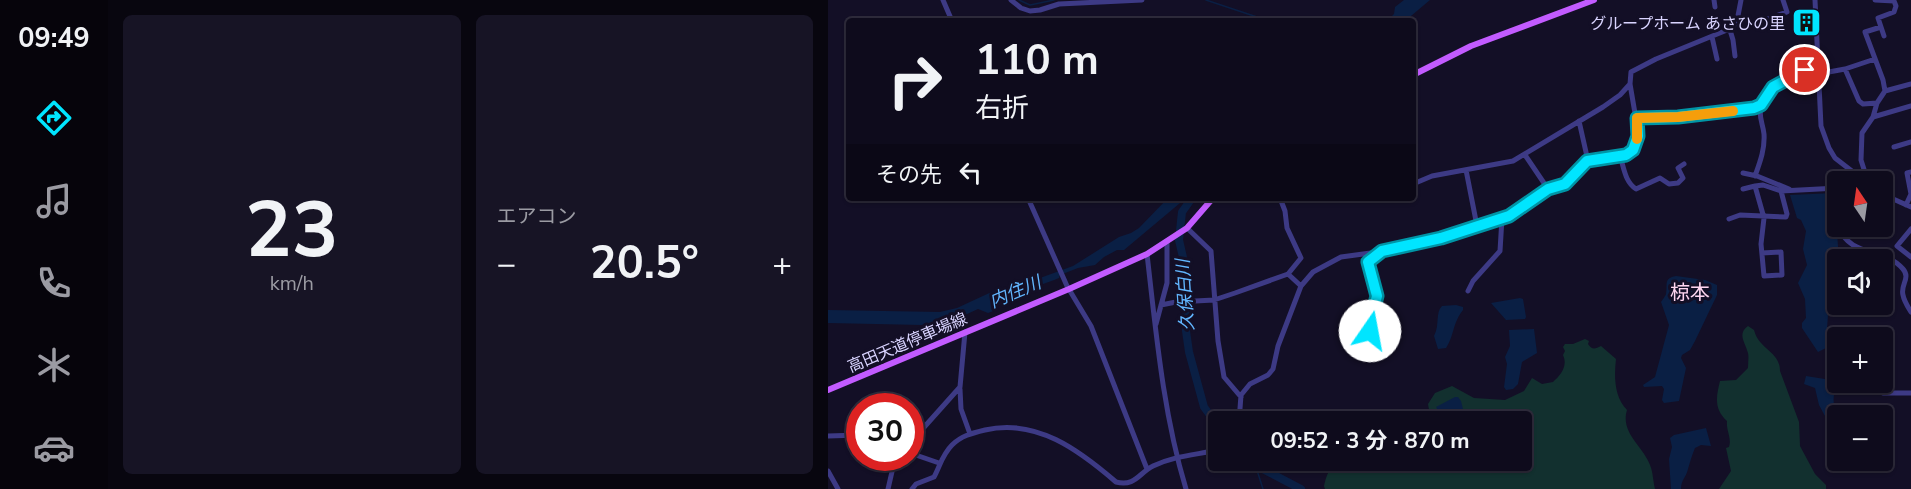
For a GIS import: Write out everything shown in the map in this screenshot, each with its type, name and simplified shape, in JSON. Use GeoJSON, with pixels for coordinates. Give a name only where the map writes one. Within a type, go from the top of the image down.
{"type":"FeatureCollection","features":[{"type":"Feature","properties":{"kind":"main road"},"geometry":{"type":"LineString","coordinates":[[1416,73],[1470,46],[1594,0]]}},
{"type":"Feature","properties":{"kind":"main road","name":"高田天道停車場線"},"geometry":{"type":"LineString","coordinates":[[828,390],[1147,254],[1186,228],[1210,201]]}},
{"type":"Feature","properties":{"kind":"street"},"geometry":{"type":"LineString","coordinates":[[943,0],[951,18]]}},
{"type":"Feature","properties":{"kind":"street"},"geometry":{"type":"LineString","coordinates":[[1011,0],[1021,8],[1030,11],[1059,4],[1142,0]]}},
{"type":"Feature","properties":{"kind":"street"},"geometry":{"type":"LineString","coordinates":[[1714,0],[1715,7]]}},
{"type":"Feature","properties":{"kind":"street"},"geometry":{"type":"LineString","coordinates":[[1240,411],[1241,397],[1250,384],[1268,375],[1273,369],[1278,346],[1300,286],[1313,272],[1341,257],[1362,252],[1400,249],[1502,218],[1521,210],[1548,189],[1565,184],[1588,161],[1626,155],[1633,150],[1638,136],[1630,84],[1631,72],[1638,67],[1730,30],[1737,21],[1742,0]]}},
{"type":"Feature","properties":{"kind":"street"},"geometry":{"type":"LineString","coordinates":[[1762,21],[1787,12],[1783,0]]}},
{"type":"Feature","properties":{"kind":"street"},"geometry":{"type":"LineString","coordinates":[[1815,0],[1821,126],[1835,158],[1852,171]]}},
{"type":"Feature","properties":{"kind":"street"},"geometry":{"type":"LineString","coordinates":[[1875,0],[1894,1],[1896,6],[1894,12],[1878,18],[1884,36]]}},
{"type":"Feature","properties":{"kind":"street"},"geometry":{"type":"LineString","coordinates":[[1881,27],[1865,32],[1885,91]]}},
{"type":"Feature","properties":{"kind":"street"},"geometry":{"type":"LineString","coordinates":[[1730,30],[1735,56]]}},
{"type":"Feature","properties":{"kind":"street"},"geometry":{"type":"LineString","coordinates":[[1712,37],[1717,59]]}},
{"type":"Feature","properties":{"kind":"street"},"geometry":{"type":"LineString","coordinates":[[1755,176],[1764,148],[1761,105],[1773,87],[1805,70],[1845,69],[1875,59]]}},
{"type":"Feature","properties":{"kind":"street"},"geometry":{"type":"LineString","coordinates":[[1845,69],[1858,101],[1863,104],[1877,103]]}},
{"type":"Feature","properties":{"kind":"street"},"geometry":{"type":"LineString","coordinates":[[1416,183],[1432,176],[1508,163],[1526,155],[1620,95],[1630,84]]}},
{"type":"Feature","properties":{"kind":"street"},"geometry":{"type":"LineString","coordinates":[[1864,171],[1861,160],[1862,133],[1873,117],[1877,103],[1885,91],[1911,84]]}},
{"type":"Feature","properties":{"kind":"street"},"geometry":{"type":"LineString","coordinates":[[1637,118],[1678,117],[1761,105]]}},
{"type":"Feature","properties":{"kind":"street"},"geometry":{"type":"LineString","coordinates":[[1873,117],[1911,106]]}},
{"type":"Feature","properties":{"kind":"street"},"geometry":{"type":"LineString","coordinates":[[1579,121],[1588,161]]}},
{"type":"Feature","properties":{"kind":"street"},"geometry":{"type":"LineString","coordinates":[[1894,147],[1911,142]]}},
{"type":"Feature","properties":{"kind":"street"},"geometry":{"type":"LineString","coordinates":[[1526,155],[1548,189]]}},
{"type":"Feature","properties":{"kind":"street"},"geometry":{"type":"LineString","coordinates":[[1620,156],[1624,174],[1632,187],[1636,189],[1660,178],[1668,184],[1678,183],[1683,178],[1678,168],[1684,164]]}},
{"type":"Feature","properties":{"kind":"street"},"geometry":{"type":"LineString","coordinates":[[1466,170],[1477,226]]}},
{"type":"Feature","properties":{"kind":"street"},"geometry":{"type":"LineString","coordinates":[[1893,199],[1908,206],[1911,194],[1907,173],[1911,172]]}},
{"type":"Feature","properties":{"kind":"street"},"geometry":{"type":"LineString","coordinates":[[1743,173],[1790,190]]}},
{"type":"Feature","properties":{"kind":"street"},"geometry":{"type":"LineString","coordinates":[[1743,189],[1763,185],[1780,191],[1827,188]]}},
{"type":"Feature","properties":{"kind":"street"},"geometry":{"type":"LineString","coordinates":[[1755,186],[1763,217],[1761,244],[1764,276],[1782,275],[1781,252],[1762,253]]}},
{"type":"Feature","properties":{"kind":"street"},"geometry":{"type":"LineString","coordinates":[[1729,219],[1740,215],[1786,218],[1787,214],[1780,191]]}},
{"type":"Feature","properties":{"kind":"street"},"geometry":{"type":"LineString","coordinates":[[1029,201],[1068,287],[1091,326],[1147,469]]}},
{"type":"Feature","properties":{"kind":"street"},"geometry":{"type":"LineString","coordinates":[[1161,305],[1214,300],[1288,274],[1301,258],[1287,228],[1281,201]]}},
{"type":"Feature","properties":{"kind":"street"},"geometry":{"type":"LineString","coordinates":[[1468,291],[1473,281],[1500,251],[1502,218]]}},
{"type":"Feature","properties":{"kind":"street"},"geometry":{"type":"LineString","coordinates":[[1186,228],[1211,251],[1214,300],[1224,377],[1241,397]]}},
{"type":"Feature","properties":{"kind":"street"},"geometry":{"type":"LineString","coordinates":[[1911,229],[1897,246],[1911,257]]}},
{"type":"Feature","properties":{"kind":"street"},"geometry":{"type":"LineString","coordinates":[[1848,237],[1857,250],[1879,254],[1893,260],[1905,270],[1907,275],[1902,295],[1911,312]]}},
{"type":"Feature","properties":{"kind":"street"},"geometry":{"type":"LineString","coordinates":[[1155,325],[1167,283],[1167,242]]}},
{"type":"Feature","properties":{"kind":"street"},"geometry":{"type":"LineString","coordinates":[[1358,341],[1377,327],[1373,311],[1377,296],[1368,262],[1382,251]]}},
{"type":"Feature","properties":{"kind":"street"},"geometry":{"type":"LineString","coordinates":[[1147,254],[1155,325],[1176,456],[1186,489]]}},
{"type":"Feature","properties":{"kind":"street"},"geometry":{"type":"LineString","coordinates":[[1288,274],[1300,286]]}},
{"type":"Feature","properties":{"kind":"street"},"geometry":{"type":"LineString","coordinates":[[965,332],[960,387],[961,409],[970,434]]}},
{"type":"Feature","properties":{"kind":"street"},"geometry":{"type":"LineString","coordinates":[[924,427],[960,387]]}},
{"type":"Feature","properties":{"kind":"street"},"geometry":{"type":"LineString","coordinates":[[1893,393],[1911,393]]}},
{"type":"Feature","properties":{"kind":"street"},"geometry":{"type":"LineString","coordinates":[[912,489],[916,484],[934,477],[939,463],[952,444],[970,434],[993,428],[1014,426],[1028,428],[1046,435],[1077,451],[1116,482],[1124,484],[1137,479],[1147,469],[1176,456],[1208,451]]}},
{"type":"Feature","properties":{"kind":"street"},"geometry":{"type":"LineString","coordinates":[[828,436],[846,435]]}},
{"type":"Feature","properties":{"kind":"street"},"geometry":{"type":"LineString","coordinates":[[924,458],[939,463]]}},
{"type":"Feature","properties":{"kind":"street"},"geometry":{"type":"LineString","coordinates":[[828,471],[838,489]]}},
{"type":"Feature","properties":{"kind":"street"},"geometry":{"type":"LineString","coordinates":[[888,489],[892,471]]}},
{"type":"Feature","properties":{"kind":"green space"},"geometry":{"type":"Polygon","coordinates":[[[1748,326],[1754,330],[1760,342],[1777,359],[1799,422],[1800,446],[1815,474],[1826,485],[1826,489],[1719,489],[1731,471],[1726,448],[1730,444],[1727,421],[1718,407],[1718,392],[1720,381],[1736,380],[1748,368],[1748,355],[1742,335],[1748,326]]]}},
{"type":"Feature","properties":{"kind":"green space"},"geometry":{"type":"Polygon","coordinates":[[[1585,339],[1589,341],[1588,344],[1592,348],[1601,346],[1616,359],[1616,386],[1627,410],[1629,433],[1647,458],[1655,489],[1325,489],[1329,471],[1532,471],[1532,411],[1429,411],[1428,404],[1435,393],[1452,386],[1474,398],[1505,400],[1524,391],[1532,378],[1542,384],[1553,382],[1564,367],[1563,347],[1565,344],[1573,344],[1585,339]]]}},
{"type":"Feature","properties":{"kind":"water"},"geometry":{"type":"Polygon","coordinates":[[[1404,0],[1430,0],[1409,18],[1390,18],[1394,14],[1395,7],[1404,0]]]}},
{"type":"Feature","properties":{"kind":"water"},"geometry":{"type":"Polygon","coordinates":[[[1827,193],[1827,237],[1837,237],[1838,249],[1827,249],[1827,348],[1818,352],[1802,328],[1802,323],[1806,318],[1805,299],[1798,283],[1807,265],[1803,249],[1806,231],[1801,220],[1797,218],[1790,195],[1827,193]]]}},
{"type":"Feature","properties":{"kind":"water","name":"内住川"},"geometry":{"type":"Polygon","coordinates":[[[1165,201],[1182,201],[1124,250],[1117,250],[1095,265],[1078,268],[1060,275],[1059,278],[1021,291],[995,307],[996,310],[988,313],[978,309],[954,320],[922,325],[828,323],[828,310],[940,312],[957,308],[998,289],[999,292],[1007,295],[1026,281],[1029,282],[1073,266],[1119,237],[1139,228],[1165,201]]]}},
{"type":"Feature","properties":{"kind":"water"},"geometry":{"type":"Polygon","coordinates":[[[1676,276],[1705,280],[1717,285],[1717,295],[1690,350],[1682,355],[1681,358],[1686,368],[1679,401],[1664,403],[1662,386],[1644,387],[1643,385],[1655,377],[1669,325],[1661,302],[1666,294],[1669,278],[1676,276]]]}},
{"type":"Feature","properties":{"kind":"water"},"geometry":{"type":"Polygon","coordinates":[[[1523,299],[1525,319],[1506,320],[1491,303],[1523,299]]]}},
{"type":"Feature","properties":{"kind":"water"},"geometry":{"type":"Polygon","coordinates":[[[1442,306],[1463,307],[1463,310],[1446,348],[1438,349],[1434,336],[1440,309],[1442,306]]]}},
{"type":"Feature","properties":{"kind":"water"},"geometry":{"type":"Polygon","coordinates":[[[1534,329],[1537,353],[1522,362],[1518,384],[1513,389],[1506,390],[1504,387],[1507,364],[1505,357],[1510,346],[1509,330],[1534,329]]]}},
{"type":"Feature","properties":{"kind":"water"},"geometry":{"type":"Polygon","coordinates":[[[1806,376],[1827,379],[1827,393],[1835,393],[1834,405],[1827,405],[1827,416],[1819,405],[1815,388],[1804,384],[1806,376]]]}},
{"type":"Feature","properties":{"kind":"water"},"geometry":{"type":"Polygon","coordinates":[[[1458,397],[1464,411],[1438,411],[1436,407],[1458,397]]]}},
{"type":"Feature","properties":{"kind":"water"},"geometry":{"type":"Polygon","coordinates":[[[1706,428],[1711,446],[1701,445],[1695,448],[1681,489],[1671,489],[1669,459],[1672,447],[1670,438],[1674,435],[1706,428]]]}},
{"type":"Feature","properties":{"kind":"waterway"},"geometry":{"type":"LineString","coordinates":[[1019,0],[1030,5]]}},
{"type":"Feature","properties":{"kind":"waterway"},"geometry":{"type":"LineString","coordinates":[[1030,5],[1054,0]]}},
{"type":"Feature","properties":{"kind":"waterway"},"geometry":{"type":"LineString","coordinates":[[1206,0],[1260,18]]}},
{"type":"Feature","properties":{"kind":"waterway","name":"久保白川"},"geometry":{"type":"LineString","coordinates":[[1190,201],[1182,212],[1179,240],[1187,275],[1186,331],[1189,352],[1204,407],[1208,412]]}},
{"type":"Feature","properties":{"kind":"waterway"},"geometry":{"type":"LineString","coordinates":[[1257,471],[1263,489]]}},
{"type":"Feature","properties":{"kind":"waterway","name":"久保白川"},"geometry":{"type":"LineString","coordinates":[[1267,471],[1301,489]]}},
{"type":"Feature","properties":{"kind":"slow traffic"},"geometry":{"type":"LineString","coordinates":[[1637,139],[1637,118],[1678,117],[1733,111]]}},
{"type":"Feature","properties":{"kind":"place","name":"グループホーム あさひの里"},"geometry":{"type":"Point","coordinates":[1806,23]}},
{"type":"Feature","properties":{"kind":"district","name":"椋本"},"geometry":{"type":"Point","coordinates":[1690,292]}},
{"type":"Feature","properties":{"kind":"route"},"geometry":{"type":"LineString","coordinates":[[1370,331],[1377,327],[1373,311],[1377,296],[1368,262],[1382,251],[1400,249],[1441,238],[1521,210],[1548,189],[1565,184],[1587,161],[1626,155],[1633,150],[1638,136],[1637,118],[1678,117],[1754,108],[1761,105],[1773,87],[1805,70]]}}]}
